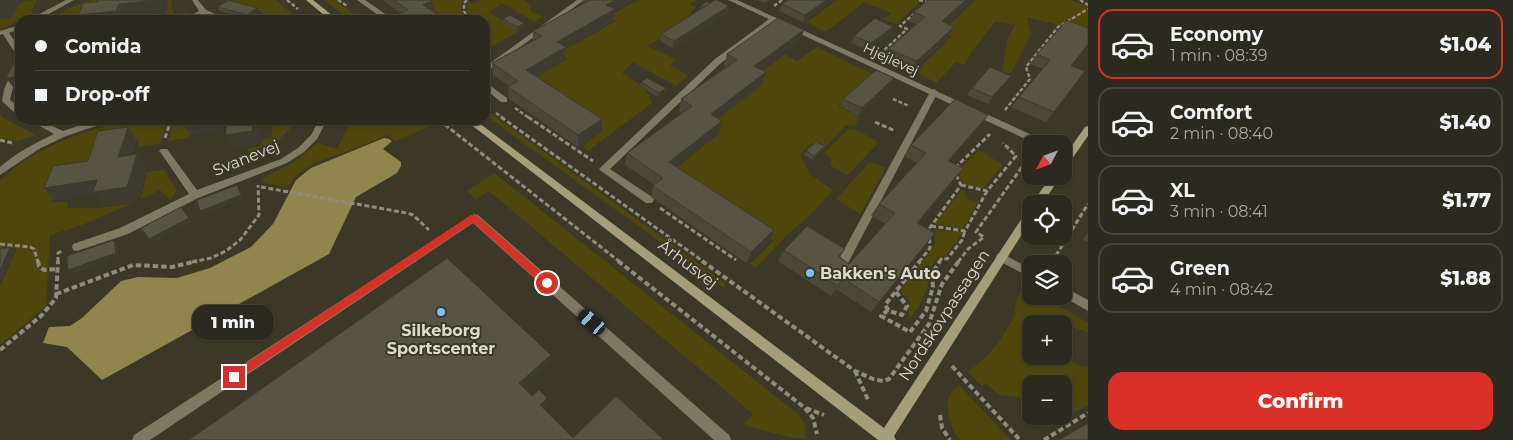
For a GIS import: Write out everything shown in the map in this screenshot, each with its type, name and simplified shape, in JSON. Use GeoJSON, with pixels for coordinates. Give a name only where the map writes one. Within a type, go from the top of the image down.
{"type":"FeatureCollection","features":[{"type":"Feature","properties":{"kind":"street"},"geometry":{"type":"LineString","coordinates":[[42,15],[71,0]]}},
{"type":"Feature","properties":{"kind":"street"},"geometry":{"type":"LineString","coordinates":[[195,0],[196,5],[203,12],[212,15]]}},
{"type":"Feature","properties":{"kind":"street"},"geometry":{"type":"LineString","coordinates":[[309,0],[328,15]]}},
{"type":"Feature","properties":{"kind":"street"},"geometry":{"type":"LineString","coordinates":[[360,0],[382,15]]}},
{"type":"Feature","properties":{"kind":"street"},"geometry":{"type":"LineString","coordinates":[[490,66],[581,0]]}},
{"type":"Feature","properties":{"kind":"street","name":"Hjejlevej"},"geometry":{"type":"LineString","coordinates":[[731,0],[1026,135]]}},
{"type":"Feature","properties":{"kind":"street"},"geometry":{"type":"LineString","coordinates":[[197,15],[203,12]]}},
{"type":"Feature","properties":{"kind":"street"},"geometry":{"type":"LineString","coordinates":[[649,200],[604,169],[718,61],[775,19]]}},
{"type":"Feature","properties":{"kind":"street"},"geometry":{"type":"LineString","coordinates":[[15,29],[2,33],[15,48]]}},
{"type":"Feature","properties":{"kind":"street"},"geometry":{"type":"LineString","coordinates":[[15,72],[6,101],[15,109]]}},
{"type":"Feature","properties":{"kind":"street"},"geometry":{"type":"LineString","coordinates":[[490,89],[504,100]]}},
{"type":"Feature","properties":{"kind":"street"},"geometry":{"type":"LineString","coordinates":[[843,262],[934,92]]}},
{"type":"Feature","properties":{"kind":"street"},"geometry":{"type":"LineString","coordinates":[[43,125],[61,134]]}},
{"type":"Feature","properties":{"kind":"street"},"geometry":{"type":"LineString","coordinates":[[0,172],[13,159],[61,134],[89,125]]}},
{"type":"Feature","properties":{"kind":"street","name":"Svanevej"},"geometry":{"type":"LineString","coordinates":[[77,247],[124,231],[195,195],[284,161],[301,150],[314,137],[320,125]]}},
{"type":"Feature","properties":{"kind":"street","name":"Århusvej"},"geometry":{"type":"LineString","coordinates":[[476,125],[888,439]]}},
{"type":"Feature","properties":{"kind":"street"},"geometry":{"type":"LineString","coordinates":[[1072,152],[1088,129]]}},
{"type":"Feature","properties":{"kind":"street"},"geometry":{"type":"LineString","coordinates":[[164,151],[195,195]]}},
{"type":"Feature","properties":{"kind":"street"},"geometry":{"type":"LineString","coordinates":[[1,157],[13,159]]}},
{"type":"Feature","properties":{"kind":"street"},"geometry":{"type":"LineString","coordinates":[[139,440],[474,218],[724,440]]}},
{"type":"Feature","properties":{"kind":"street","name":"Nordskovpassagen"},"geometry":{"type":"LineString","coordinates":[[888,439],[939,353],[1022,226]]}},
{"type":"Feature","properties":{"kind":"street"},"geometry":{"type":"LineString","coordinates":[[1001,257],[1022,269]]}},
{"type":"Feature","properties":{"kind":"street"},"geometry":{"type":"LineString","coordinates":[[1072,297],[1088,306]]}},
{"type":"Feature","properties":{"kind":"path"},"geometry":{"type":"LineString","coordinates":[[466,15],[464,3],[467,0]]}},
{"type":"Feature","properties":{"kind":"path"},"geometry":{"type":"LineString","coordinates":[[919,0],[929,1]]}},
{"type":"Feature","properties":{"kind":"path"},"geometry":{"type":"LineString","coordinates":[[1080,0],[1088,4]]}},
{"type":"Feature","properties":{"kind":"path"},"geometry":{"type":"LineString","coordinates":[[870,63],[907,29],[900,26],[929,1]]}},
{"type":"Feature","properties":{"kind":"path"},"geometry":{"type":"LineString","coordinates":[[1009,104],[1030,78],[1026,67],[1058,27],[1088,9]]}},
{"type":"Feature","properties":{"kind":"path"},"geometry":{"type":"LineString","coordinates":[[1058,27],[1066,29]]}},
{"type":"Feature","properties":{"kind":"path"},"geometry":{"type":"LineString","coordinates":[[504,100],[604,169],[590,181]]}},
{"type":"Feature","properties":{"kind":"path"},"geometry":{"type":"LineString","coordinates":[[493,111],[855,371],[883,381],[889,379],[929,324],[942,284],[968,249],[984,237],[976,232],[1022,167]]}},
{"type":"Feature","properties":{"kind":"path"},"geometry":{"type":"LineString","coordinates":[[875,122],[910,138]]}},
{"type":"Feature","properties":{"kind":"path"},"geometry":{"type":"LineString","coordinates":[[987,191],[962,186],[953,170],[1001,123]]}},
{"type":"Feature","properties":{"kind":"path"},"geometry":{"type":"LineString","coordinates":[[445,125],[806,408],[813,418],[817,434]]}},
{"type":"Feature","properties":{"kind":"path"},"geometry":{"type":"LineString","coordinates":[[888,310],[881,316],[910,332],[926,311],[933,287],[932,274],[942,258],[947,259],[962,240],[964,231],[982,203],[987,191],[1016,156],[992,132]]}},
{"type":"Feature","properties":{"kind":"path"},"geometry":{"type":"LineString","coordinates":[[56,294],[133,265],[172,267],[211,258],[226,251],[240,240],[259,215],[258,187],[255,172]]}},
{"type":"Feature","properties":{"kind":"path"},"geometry":{"type":"LineString","coordinates":[[896,292],[907,306],[902,315],[888,310],[885,306],[930,248],[929,228],[962,186]]}},
{"type":"Feature","properties":{"kind":"path"},"geometry":{"type":"LineString","coordinates":[[258,187],[279,189],[413,214],[440,240]]}},
{"type":"Feature","properties":{"kind":"path"},"geometry":{"type":"LineString","coordinates":[[649,200],[736,260]]}},
{"type":"Feature","properties":{"kind":"path"},"geometry":{"type":"LineString","coordinates":[[1057,255],[1088,204]]}},
{"type":"Feature","properties":{"kind":"path"},"geometry":{"type":"LineString","coordinates":[[931,226],[964,231]]}},
{"type":"Feature","properties":{"kind":"path"},"geometry":{"type":"LineString","coordinates":[[0,244],[30,247],[34,249],[40,266],[44,270],[58,269]]}},
{"type":"Feature","properties":{"kind":"path"},"geometry":{"type":"LineString","coordinates":[[0,350],[42,315],[56,298],[58,252],[77,247]]}},
{"type":"Feature","properties":{"kind":"path"},"geometry":{"type":"LineString","coordinates":[[939,353],[1020,440]]}},
{"type":"Feature","properties":{"kind":"path"},"geometry":{"type":"LineString","coordinates":[[1044,440],[1088,413]]}},
{"type":"Feature","properties":{"kind":"path"},"geometry":{"type":"LineString","coordinates":[[940,415],[940,424],[944,434],[950,440]]}},
{"type":"Feature","properties":{"kind":"shaded area"},"geometry":{"type":"Polygon","coordinates":[[[37,0],[32,10],[32,15],[15,15],[15,23],[0,29],[0,19],[11,17],[22,1],[37,0]]]}},
{"type":"Feature","properties":{"kind":"shaded area"},"geometry":{"type":"Polygon","coordinates":[[[91,0],[112,0],[95,15],[57,15],[91,0]]]}},
{"type":"Feature","properties":{"kind":"shaded area"},"geometry":{"type":"Polygon","coordinates":[[[134,0],[171,0],[172,10],[175,15],[158,15],[165,14],[168,2],[131,6],[134,0]]]}},
{"type":"Feature","properties":{"kind":"shaded area"},"geometry":{"type":"Polygon","coordinates":[[[222,0],[276,0],[294,15],[266,15],[258,10],[222,0]]]}},
{"type":"Feature","properties":{"kind":"shaded area"},"geometry":{"type":"Polygon","coordinates":[[[324,0],[335,0],[355,15],[344,15],[324,0]]]}},
{"type":"Feature","properties":{"kind":"shaded area"},"geometry":{"type":"Polygon","coordinates":[[[421,0],[463,0],[461,9],[464,15],[428,14],[436,10],[421,0]]]}},
{"type":"Feature","properties":{"kind":"shaded area"},"geometry":{"type":"Polygon","coordinates":[[[480,0],[524,0],[532,5],[529,10],[543,17],[534,22],[502,3],[489,12],[518,32],[490,47],[490,15],[468,15],[466,11],[468,1],[472,4],[480,0]]]}},
{"type":"Feature","properties":{"kind":"shaded area"},"geometry":{"type":"Polygon","coordinates":[[[638,0],[697,0],[690,4],[696,7],[690,13],[695,17],[648,46],[677,60],[670,65],[688,75],[676,86],[633,62],[622,73],[648,93],[652,103],[588,151],[583,146],[603,130],[530,81],[567,59],[559,53],[616,21],[609,16],[638,0]]]}},
{"type":"Feature","properties":{"kind":"shaded area"},"geometry":{"type":"Polygon","coordinates":[[[837,0],[917,0],[920,2],[896,24],[883,20],[892,13],[864,2],[826,32],[807,22],[837,0]]]}},
{"type":"Feature","properties":{"kind":"shaded area"},"geometry":{"type":"Polygon","coordinates":[[[973,0],[1070,0],[1088,6],[1088,33],[1027,17],[1031,35],[1011,73],[1002,74],[1007,40],[1015,25],[995,22],[972,51],[964,65],[956,62],[936,83],[916,72],[952,36],[943,31],[975,1],[973,0]]]}},
{"type":"Feature","properties":{"kind":"shaded area"},"geometry":{"type":"Polygon","coordinates":[[[189,12],[187,15],[175,15],[189,12]]]}},
{"type":"Feature","properties":{"kind":"shaded area"},"geometry":{"type":"Polygon","coordinates":[[[817,47],[872,74],[838,106],[859,117],[855,126],[846,125],[825,148],[812,143],[800,155],[810,174],[833,190],[755,269],[750,264],[773,241],[670,173],[721,132],[710,125],[763,84],[754,77],[785,54],[797,61],[817,47]]]}},
{"type":"Feature","properties":{"kind":"shaded area"},"geometry":{"type":"Polygon","coordinates":[[[490,113],[725,283],[724,288],[490,119],[490,113]]]}},
{"type":"Feature","properties":{"kind":"shaded area"},"geometry":{"type":"Polygon","coordinates":[[[0,114],[15,125],[36,135],[19,141],[0,138],[0,114]]]}},
{"type":"Feature","properties":{"kind":"shaded area"},"geometry":{"type":"Polygon","coordinates":[[[110,125],[166,125],[160,144],[138,147],[139,141],[107,144],[97,173],[63,178],[51,202],[68,202],[67,208],[99,208],[133,203],[82,225],[50,235],[46,306],[0,345],[0,286],[17,248],[0,249],[0,180],[30,157],[74,136],[110,125]]]}},
{"type":"Feature","properties":{"kind":"shaded area"},"geometry":{"type":"Polygon","coordinates":[[[173,125],[192,125],[188,138],[168,141],[173,125]]]}},
{"type":"Feature","properties":{"kind":"shaded area"},"geometry":{"type":"Polygon","coordinates":[[[262,125],[292,125],[282,137],[251,153],[247,149],[261,145],[262,140],[271,138],[273,126],[262,127],[262,125]]]}},
{"type":"Feature","properties":{"kind":"shaded area"},"geometry":{"type":"Polygon","coordinates":[[[349,125],[433,125],[396,141],[388,135],[315,163],[293,179],[288,187],[264,183],[262,178],[291,164],[318,143],[337,149],[349,125]]]}},
{"type":"Feature","properties":{"kind":"shaded area"},"geometry":{"type":"Polygon","coordinates":[[[849,129],[853,129],[876,140],[877,144],[848,175],[831,166],[830,162],[832,159],[824,153],[849,129]]]}},
{"type":"Feature","properties":{"kind":"shaded area"},"geometry":{"type":"Polygon","coordinates":[[[384,138],[392,141],[383,149],[401,162],[401,166],[397,173],[356,197],[329,254],[102,380],[67,347],[43,343],[49,327],[70,326],[82,318],[121,281],[138,277],[177,278],[210,268],[251,247],[273,224],[296,180],[311,168],[384,138]]]}},
{"type":"Feature","properties":{"kind":"shaded area"},"geometry":{"type":"Polygon","coordinates":[[[979,150],[1003,165],[983,188],[964,185],[958,171],[979,150]]]}},
{"type":"Feature","properties":{"kind":"shaded area"},"geometry":{"type":"Polygon","coordinates":[[[870,162],[886,168],[860,214],[836,199],[870,162]]]}},
{"type":"Feature","properties":{"kind":"shaded area"},"geometry":{"type":"Polygon","coordinates":[[[164,170],[177,190],[170,200],[160,190],[141,199],[147,172],[164,170]]]}},
{"type":"Feature","properties":{"kind":"shaded area"},"geometry":{"type":"Polygon","coordinates":[[[494,173],[799,415],[806,426],[805,439],[793,438],[743,425],[753,414],[489,191],[476,199],[467,191],[494,173]]]}},
{"type":"Feature","properties":{"kind":"shaded area"},"geometry":{"type":"Polygon","coordinates":[[[962,190],[965,191],[966,199],[978,202],[963,229],[934,224],[962,190]]]}},
{"type":"Feature","properties":{"kind":"shaded area"},"geometry":{"type":"Polygon","coordinates":[[[935,230],[963,232],[946,256],[938,257],[925,276],[929,283],[922,301],[910,319],[908,306],[911,302],[900,291],[935,245],[935,230]]]}},
{"type":"Feature","properties":{"kind":"shaded area"},"geometry":{"type":"Polygon","coordinates":[[[1022,291],[1022,305],[1058,305],[1088,323],[1088,333],[1072,328],[1072,315],[1022,315],[1022,365],[1072,365],[1072,360],[1076,365],[1088,367],[1088,405],[1072,414],[1072,375],[1022,375],[1022,400],[1019,397],[999,395],[986,383],[982,386],[968,372],[987,356],[1007,329],[1013,318],[1022,291]]]}},
{"type":"Feature","properties":{"kind":"shaded area"},"geometry":{"type":"Polygon","coordinates":[[[959,385],[1011,440],[961,440],[957,437],[948,412],[948,399],[950,394],[959,385]]]}},
{"type":"Feature","properties":{"kind":"building"},"geometry":{"type":"Polygon","coordinates":[[[99,0],[157,0],[119,4],[116,11],[78,15],[84,3],[98,2],[99,0]]]}},
{"type":"Feature","properties":{"kind":"building"},"geometry":{"type":"Polygon","coordinates":[[[228,0],[257,8],[247,15],[218,7],[228,0]]]}},
{"type":"Feature","properties":{"kind":"building"},"geometry":{"type":"Polygon","coordinates":[[[393,0],[431,0],[423,5],[438,15],[398,14],[408,10],[393,0]]]}},
{"type":"Feature","properties":{"kind":"building"},"geometry":{"type":"Polygon","coordinates":[[[590,0],[615,0],[606,5],[615,9],[557,42],[566,47],[526,70],[602,119],[578,135],[508,87],[518,81],[492,63],[542,36],[533,31],[590,0]]]}},
{"type":"Feature","properties":{"kind":"building"},"geometry":{"type":"Polygon","coordinates":[[[715,0],[729,6],[674,41],[661,34],[715,0]]]}},
{"type":"Feature","properties":{"kind":"building"},"geometry":{"type":"Polygon","coordinates":[[[788,0],[826,0],[805,15],[782,4],[788,0]]]}},
{"type":"Feature","properties":{"kind":"building"},"geometry":{"type":"Polygon","coordinates":[[[928,0],[966,0],[942,21],[954,27],[917,61],[888,49],[925,17],[914,12],[928,0]]]}},
{"type":"Feature","properties":{"kind":"building"},"geometry":{"type":"Polygon","coordinates":[[[706,2],[710,3],[704,7],[701,6],[706,2]]]}},
{"type":"Feature","properties":{"kind":"building"},"geometry":{"type":"Polygon","coordinates":[[[510,15],[524,23],[517,27],[503,19],[510,15]]]}},
{"type":"Feature","properties":{"kind":"building"},"geometry":{"type":"Polygon","coordinates":[[[778,18],[804,30],[754,66],[766,72],[711,114],[722,121],[669,162],[774,230],[751,252],[653,186],[663,178],[627,153],[692,106],[681,99],[737,60],[727,54],[778,18]]]}},
{"type":"Feature","properties":{"kind":"building"},"geometry":{"type":"Polygon","coordinates":[[[875,18],[893,27],[871,43],[854,36],[875,18]]]}},
{"type":"Feature","properties":{"kind":"building"},"geometry":{"type":"Polygon","coordinates":[[[1067,20],[1088,28],[1088,44],[1071,66],[1085,71],[1054,112],[1019,97],[1050,60],[1037,54],[1067,20]]]}},
{"type":"Feature","properties":{"kind":"building"},"geometry":{"type":"Polygon","coordinates":[[[15,61],[15,77],[6,78],[15,61]]]}},
{"type":"Feature","properties":{"kind":"building"},"geometry":{"type":"Polygon","coordinates":[[[990,67],[1011,76],[992,97],[972,88],[990,67]]]}},
{"type":"Feature","properties":{"kind":"building"},"geometry":{"type":"Polygon","coordinates":[[[876,70],[894,78],[862,108],[843,99],[876,70]]]}},
{"type":"Feature","properties":{"kind":"building"},"geometry":{"type":"Polygon","coordinates":[[[647,78],[666,88],[659,93],[641,82],[647,78]]]}},
{"type":"Feature","properties":{"kind":"building"},"geometry":{"type":"Polygon","coordinates":[[[955,99],[988,115],[948,161],[963,168],[917,223],[935,233],[879,302],[843,278],[838,286],[784,250],[807,226],[845,249],[838,256],[849,264],[895,213],[879,204],[926,153],[911,145],[955,99]]]}},
{"type":"Feature","properties":{"kind":"building"},"geometry":{"type":"Polygon","coordinates":[[[227,125],[253,125],[252,131],[225,135],[227,125]]]}},
{"type":"Feature","properties":{"kind":"building"},"geometry":{"type":"Polygon","coordinates":[[[128,127],[118,157],[137,154],[127,187],[93,192],[97,180],[44,188],[53,166],[88,161],[98,131],[128,127]]]}},
{"type":"Feature","properties":{"kind":"building"},"geometry":{"type":"Polygon","coordinates":[[[816,142],[825,146],[814,156],[806,151],[816,142]]]}},
{"type":"Feature","properties":{"kind":"building"},"geometry":{"type":"Polygon","coordinates":[[[237,185],[241,195],[200,211],[197,200],[237,185]]]}},
{"type":"Feature","properties":{"kind":"building"},"geometry":{"type":"Polygon","coordinates":[[[181,207],[189,218],[149,239],[141,228],[181,207]]]}},
{"type":"Feature","properties":{"kind":"building"},"geometry":{"type":"Polygon","coordinates":[[[114,240],[116,253],[68,270],[67,256],[114,240]]]}},
{"type":"Feature","properties":{"kind":"building"},"geometry":{"type":"Polygon","coordinates":[[[10,247],[0,271],[0,249],[10,247]]]}},
{"type":"Feature","properties":{"kind":"building","name":"Silkeborg Sportscenter"},"geometry":{"type":"Polygon","coordinates":[[[447,258],[551,355],[519,383],[532,396],[539,390],[547,398],[540,405],[573,438],[616,396],[664,440],[189,440],[447,258]]]}},
{"type":"Feature","properties":{"kind":"building"},"geometry":{"type":"Polygon","coordinates":[[[1088,423],[1088,440],[1059,440],[1088,423]]]}},
{"type":"Feature","properties":{"kind":"place","name":"Bakken's Auto"},"geometry":{"type":"Point","coordinates":[810,273]}},
{"type":"Feature","properties":{"kind":"place","name":"Silkeborg Sportscenter"},"geometry":{"type":"Point","coordinates":[441,312]}},
{"type":"Feature","properties":{"kind":"route"},"geometry":{"type":"LineString","coordinates":[[234,377],[474,218],[547,283]]}}]}
